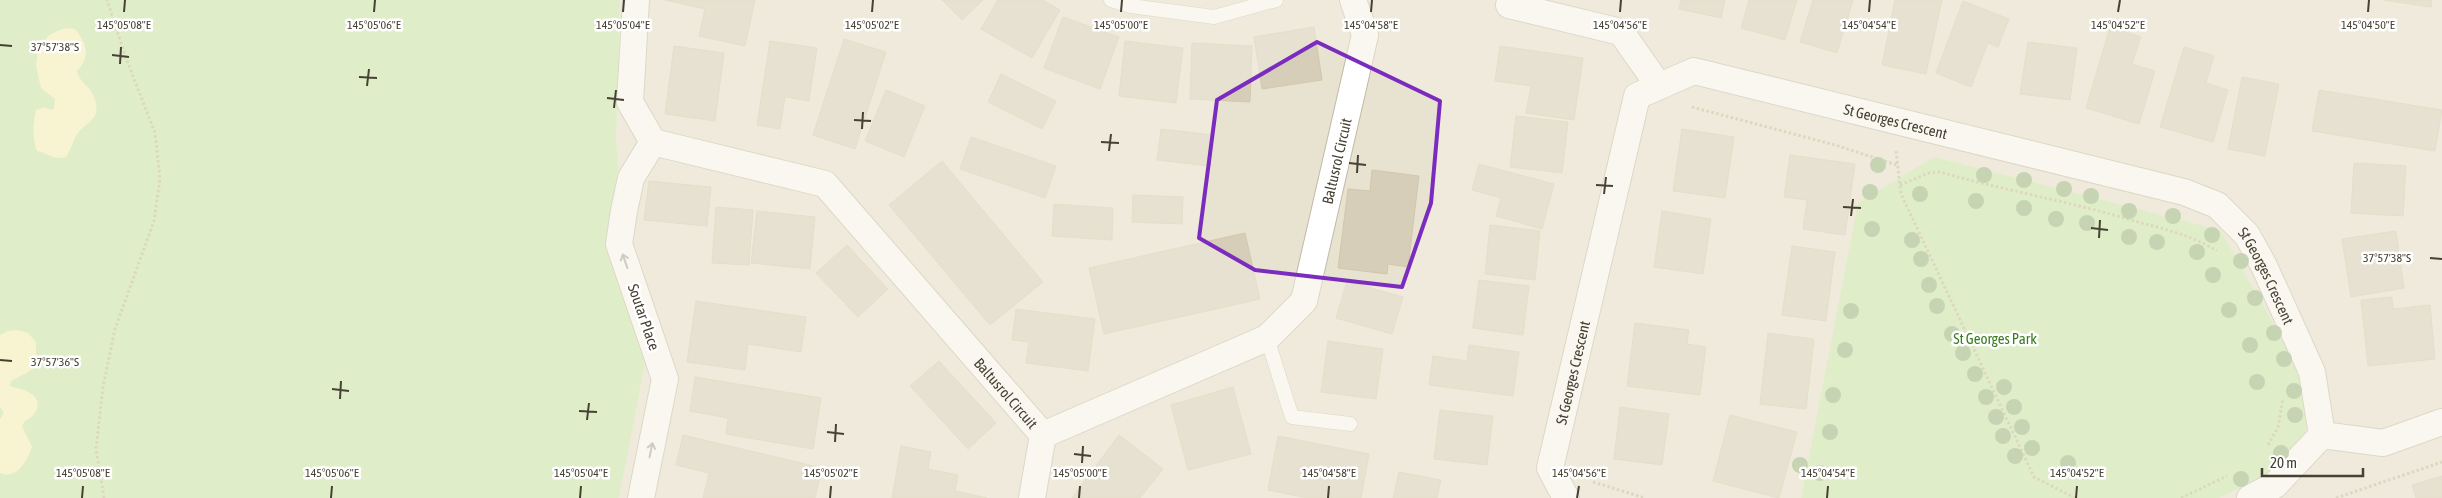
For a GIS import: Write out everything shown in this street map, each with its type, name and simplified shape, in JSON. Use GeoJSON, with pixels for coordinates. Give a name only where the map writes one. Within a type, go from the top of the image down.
{"type":"FeatureCollection","features":[{"type":"Feature","properties":{"kind":"street"},"geometry":{"type":"LineString","coordinates":[[636,0],[630,102],[654,142]]}},
{"type":"Feature","properties":{"kind":"street","name":"Baltusrol Circuit"},"geometry":{"type":"LineString","coordinates":[[654,142],[825,184],[1043,435],[1267,338],[1304,301],[1366,35],[1353,0]]}},
{"type":"Feature","properties":{"kind":"street"},"geometry":{"type":"LineString","coordinates":[[1509,5],[1621,32],[1659,86]]}},
{"type":"Feature","properties":{"kind":"street","name":"St Georges Crescent"},"geometry":{"type":"LineString","coordinates":[[1566,498],[1550,468],[1636,96],[1694,71],[2184,192],[2217,205],[2247,235],[2264,266],[2312,372],[2322,435]]}},
{"type":"Feature","properties":{"kind":"street","name":"Soutar Place"},"geometry":{"type":"LineString","coordinates":[[641,498],[666,379],[619,244],[631,178],[654,142]]}},
{"type":"Feature","properties":{"kind":"street"},"geometry":{"type":"LineString","coordinates":[[2250,498],[2274,485],[2322,435],[2383,443],[2442,422]]}},
{"type":"Feature","properties":{"kind":"street"},"geometry":{"type":"LineString","coordinates":[[1032,498],[1043,435]]}},
{"type":"Feature","properties":{"kind":"lane"},"geometry":{"type":"LineString","coordinates":[[1111,0],[1131,6],[1214,18],[1276,0]]}},
{"type":"Feature","properties":{"kind":"lane"},"geometry":{"type":"LineString","coordinates":[[1267,338],[1292,417],[1350,424]]}},
{"type":"Feature","properties":{"kind":"path"},"geometry":{"type":"LineString","coordinates":[[104,498],[96,449],[103,387],[115,329],[154,221],[160,179],[155,133],[126,58],[107,0]]}},
{"type":"Feature","properties":{"kind":"path"},"geometry":{"type":"LineString","coordinates":[[1688,106],[1897,165]]}},
{"type":"Feature","properties":{"kind":"path"},"geometry":{"type":"LineString","coordinates":[[1892,121],[1901,194],[2034,477],[2075,498]]}},
{"type":"Feature","properties":{"kind":"path"},"geometry":{"type":"LineString","coordinates":[[1900,185],[1929,173],[1940,172],[2110,213],[2175,232],[2207,245],[2219,253]]}},
{"type":"Feature","properties":{"kind":"path"},"geometry":{"type":"LineString","coordinates":[[2278,427],[2284,395]]}},
{"type":"Feature","properties":{"kind":"path"},"geometry":{"type":"LineString","coordinates":[[2336,498],[2442,462]]}},
{"type":"Feature","properties":{"kind":"path"},"geometry":{"type":"LineString","coordinates":[[1589,476],[1593,482],[1645,498]]}},
{"type":"Feature","properties":{"kind":"highlighted area"},"geometry":{"type":"Polygon","coordinates":[[[1317,42],[1440,101],[1431,203],[1402,287],[1255,270],[1199,238],[1217,100],[1317,42]]]}},
{"type":"Feature","properties":{"kind":"shaded area"},"geometry":{"type":"Polygon","coordinates":[[[606,0],[2442,0],[2442,498],[614,498],[646,358],[592,220],[606,0]]]}},
{"type":"Feature","properties":{"kind":"green space"},"geometry":{"type":"Polygon","coordinates":[[[0,0],[620,0],[616,143],[632,322],[646,358],[619,498],[0,498],[0,0]]]}},
{"type":"Feature","properties":{"kind":"green space","name":"St Georges Park"},"geometry":{"type":"Polygon","coordinates":[[[1934,157],[2220,230],[2289,351],[2309,404],[2305,434],[2290,463],[2219,498],[1801,498],[1858,203],[1934,157]]]}},
{"type":"Feature","properties":{"kind":"sand"},"geometry":{"type":"Polygon","coordinates":[[[65,28],[75,29],[85,45],[86,55],[77,71],[94,97],[96,111],[92,120],[76,136],[66,157],[58,158],[37,151],[35,146],[34,120],[36,110],[44,107],[50,110],[54,109],[55,99],[41,88],[36,66],[38,51],[49,35],[65,28]]]}},
{"type":"Feature","properties":{"kind":"sand"},"geometry":{"type":"Polygon","coordinates":[[[17,330],[28,333],[36,342],[36,363],[30,371],[11,381],[10,386],[28,392],[37,400],[38,404],[36,412],[22,426],[32,447],[30,452],[16,472],[6,474],[0,473],[0,419],[4,413],[0,407],[0,335],[8,331],[17,330]]]}},
{"type":"Feature","properties":{"kind":"building"},"geometry":{"type":"Polygon","coordinates":[[[665,0],[755,0],[745,46],[699,36],[705,9],[665,0]]]}},
{"type":"Feature","properties":{"kind":"building"},"geometry":{"type":"Polygon","coordinates":[[[942,0],[983,0],[962,20],[942,0]]]}},
{"type":"Feature","properties":{"kind":"building"},"geometry":{"type":"Polygon","coordinates":[[[998,0],[1043,0],[1060,10],[1032,58],[981,29],[998,0]]]}},
{"type":"Feature","properties":{"kind":"building"},"geometry":{"type":"Polygon","coordinates":[[[1681,0],[1725,0],[1721,18],[1679,9],[1681,0]]]}},
{"type":"Feature","properties":{"kind":"building"},"geometry":{"type":"Polygon","coordinates":[[[1749,0],[1797,0],[1785,40],[1741,28],[1749,0]]]}},
{"type":"Feature","properties":{"kind":"building"},"geometry":{"type":"Polygon","coordinates":[[[1813,0],[1853,0],[1837,53],[1800,42],[1813,0]]]}},
{"type":"Feature","properties":{"kind":"building"},"geometry":{"type":"Polygon","coordinates":[[[1895,0],[1942,0],[1926,74],[1882,65],[1895,0]]]}},
{"type":"Feature","properties":{"kind":"building"},"geometry":{"type":"Polygon","coordinates":[[[2383,0],[2432,0],[2431,7],[2383,0]]]}},
{"type":"Feature","properties":{"kind":"building"},"geometry":{"type":"Polygon","coordinates":[[[1963,1],[2009,19],[1998,47],[1988,43],[1971,87],[1936,73],[1963,1]]]}},
{"type":"Feature","properties":{"kind":"building"},"geometry":{"type":"Polygon","coordinates":[[[1063,17],[1119,37],[1100,89],[1044,68],[1063,17]]]}},
{"type":"Feature","properties":{"kind":"building"},"geometry":{"type":"Polygon","coordinates":[[[1314,27],[1322,80],[1262,89],[1254,37],[1314,27]]]}},
{"type":"Feature","properties":{"kind":"building"},"geometry":{"type":"Polygon","coordinates":[[[2110,27],[2141,37],[2132,64],[2155,71],[2139,124],[2086,108],[2110,27]]]}},
{"type":"Feature","properties":{"kind":"building"},"geometry":{"type":"Polygon","coordinates":[[[844,39],[886,52],[855,149],[813,135],[844,39]]]}},
{"type":"Feature","properties":{"kind":"building"},"geometry":{"type":"Polygon","coordinates":[[[770,41],[817,48],[809,101],[785,97],[780,129],[757,125],[770,41]]]}},
{"type":"Feature","properties":{"kind":"building"},"geometry":{"type":"Polygon","coordinates":[[[1125,41],[1183,48],[1176,103],[1119,96],[1125,41]]]}},
{"type":"Feature","properties":{"kind":"building"},"geometry":{"type":"Polygon","coordinates":[[[2028,42],[2077,48],[2070,100],[2020,94],[2028,42]]]}},
{"type":"Feature","properties":{"kind":"building"},"geometry":{"type":"Polygon","coordinates":[[[1192,43],[1252,46],[1250,102],[1190,99],[1192,43]]]}},
{"type":"Feature","properties":{"kind":"building"},"geometry":{"type":"Polygon","coordinates":[[[674,46],[724,53],[715,121],[665,114],[674,46]]]}},
{"type":"Feature","properties":{"kind":"building"},"geometry":{"type":"Polygon","coordinates":[[[1500,46],[1583,58],[1574,120],[1526,113],[1531,86],[1495,81],[1500,46]]]}},
{"type":"Feature","properties":{"kind":"building"},"geometry":{"type":"Polygon","coordinates":[[[2184,47],[2214,56],[2206,83],[2228,90],[2213,142],[2160,127],[2184,47]]]}},
{"type":"Feature","properties":{"kind":"building"},"geometry":{"type":"Polygon","coordinates":[[[1001,74],[1056,101],[1042,129],[988,102],[1001,74]]]}},
{"type":"Feature","properties":{"kind":"building"},"geometry":{"type":"Polygon","coordinates":[[[2242,77],[2279,84],[2265,156],[2228,149],[2242,77]]]}},
{"type":"Feature","properties":{"kind":"building"},"geometry":{"type":"Polygon","coordinates":[[[886,90],[925,106],[904,157],[865,141],[886,90]]]}},
{"type":"Feature","properties":{"kind":"building"},"geometry":{"type":"Polygon","coordinates":[[[2319,90],[2442,110],[2435,151],[2312,131],[2319,90]]]}},
{"type":"Feature","properties":{"kind":"building"},"geometry":{"type":"Polygon","coordinates":[[[1516,116],[1568,122],[1562,173],[1510,167],[1516,116]]]}},
{"type":"Feature","properties":{"kind":"building"},"geometry":{"type":"Polygon","coordinates":[[[1161,129],[1213,135],[1210,166],[1157,160],[1161,129]]]}},
{"type":"Feature","properties":{"kind":"building"},"geometry":{"type":"Polygon","coordinates":[[[1682,129],[1734,137],[1725,198],[1673,191],[1682,129]]]}},
{"type":"Feature","properties":{"kind":"building"},"geometry":{"type":"Polygon","coordinates":[[[971,137],[1056,166],[1045,198],[960,169],[971,137]]]}},
{"type":"Feature","properties":{"kind":"building"},"geometry":{"type":"Polygon","coordinates":[[[1790,155],[1855,164],[1845,235],[1803,229],[1807,200],[1784,197],[1790,155]]]}},
{"type":"Feature","properties":{"kind":"building"},"geometry":{"type":"Polygon","coordinates":[[[942,161],[1043,282],[990,325],[889,205],[942,161]]]}},
{"type":"Feature","properties":{"kind":"building"},"geometry":{"type":"Polygon","coordinates":[[[2354,163],[2406,166],[2403,216],[2351,213],[2354,163]]]}},
{"type":"Feature","properties":{"kind":"building"},"geometry":{"type":"Polygon","coordinates":[[[1479,164],[1554,184],[1542,229],[1496,216],[1501,198],[1472,190],[1479,164]]]}},
{"type":"Feature","properties":{"kind":"building"},"geometry":{"type":"Polygon","coordinates":[[[1372,170],[1419,176],[1408,267],[1388,264],[1387,274],[1338,268],[1348,189],[1370,191],[1372,170]]]}},
{"type":"Feature","properties":{"kind":"building"},"geometry":{"type":"Polygon","coordinates":[[[649,181],[711,187],[707,226],[644,220],[649,181]]]}},
{"type":"Feature","properties":{"kind":"building"},"geometry":{"type":"Polygon","coordinates":[[[1133,195],[1183,197],[1182,224],[1132,222],[1133,195]]]}},
{"type":"Feature","properties":{"kind":"building"},"geometry":{"type":"Polygon","coordinates":[[[1054,204],[1113,208],[1112,240],[1052,236],[1054,204]]]}},
{"type":"Feature","properties":{"kind":"building"},"geometry":{"type":"Polygon","coordinates":[[[716,207],[753,210],[749,265],[712,263],[716,207]]]}},
{"type":"Feature","properties":{"kind":"building"},"geometry":{"type":"Polygon","coordinates":[[[757,211],[815,217],[810,269],[751,263],[757,211]]]}},
{"type":"Feature","properties":{"kind":"building"},"geometry":{"type":"Polygon","coordinates":[[[1662,211],[1711,219],[1703,274],[1654,267],[1662,211]]]}},
{"type":"Feature","properties":{"kind":"building"},"geometry":{"type":"Polygon","coordinates":[[[1490,225],[1540,231],[1535,280],[1485,274],[1490,225]]]}},
{"type":"Feature","properties":{"kind":"building"},"geometry":{"type":"Polygon","coordinates":[[[2396,231],[2404,288],[2351,297],[2342,239],[2396,231]]]}},
{"type":"Feature","properties":{"kind":"building"},"geometry":{"type":"Polygon","coordinates":[[[1245,233],[1260,299],[1104,334],[1089,268],[1245,233]]]}},
{"type":"Feature","properties":{"kind":"building"},"geometry":{"type":"Polygon","coordinates":[[[847,245],[888,289],[858,317],[816,273],[847,245]]]}},
{"type":"Feature","properties":{"kind":"building"},"geometry":{"type":"Polygon","coordinates":[[[1792,246],[1835,252],[1826,321],[1782,315],[1792,246]]]}},
{"type":"Feature","properties":{"kind":"building"},"geometry":{"type":"Polygon","coordinates":[[[1479,280],[1529,286],[1523,335],[1473,328],[1479,280]]]}},
{"type":"Feature","properties":{"kind":"building"},"geometry":{"type":"Polygon","coordinates":[[[1347,281],[1403,297],[1392,334],[1336,318],[1347,281]]]}},
{"type":"Feature","properties":{"kind":"building"},"geometry":{"type":"Polygon","coordinates":[[[2392,297],[2393,309],[2430,305],[2435,359],[2368,366],[2361,300],[2392,297]]]}},
{"type":"Feature","properties":{"kind":"building"},"geometry":{"type":"Polygon","coordinates":[[[696,301],[806,317],[801,352],[748,344],[745,370],[687,362],[696,301]]]}},
{"type":"Feature","properties":{"kind":"building"},"geometry":{"type":"Polygon","coordinates":[[[1016,309],[1095,319],[1088,371],[1026,363],[1029,342],[1012,340],[1016,309]]]}},
{"type":"Feature","properties":{"kind":"building"},"geometry":{"type":"Polygon","coordinates":[[[1635,323],[1689,330],[1687,344],[1706,347],[1700,395],[1627,386],[1635,323]]]}},
{"type":"Feature","properties":{"kind":"building"},"geometry":{"type":"Polygon","coordinates":[[[1768,333],[1814,339],[1806,409],[1760,404],[1768,333]]]}},
{"type":"Feature","properties":{"kind":"building"},"geometry":{"type":"Polygon","coordinates":[[[1328,341],[1383,349],[1376,399],[1321,392],[1328,341]]]}},
{"type":"Feature","properties":{"kind":"building"},"geometry":{"type":"Polygon","coordinates":[[[1469,345],[1519,352],[1513,396],[1429,385],[1433,356],[1467,361],[1469,345]]]}},
{"type":"Feature","properties":{"kind":"building"},"geometry":{"type":"Polygon","coordinates":[[[939,361],[996,423],[968,449],[910,386],[939,361]]]}},
{"type":"Feature","properties":{"kind":"building"},"geometry":{"type":"Polygon","coordinates":[[[695,377],[821,398],[813,449],[726,434],[728,418],[690,411],[695,377]]]}},
{"type":"Feature","properties":{"kind":"building"},"geometry":{"type":"Polygon","coordinates":[[[1233,387],[1251,454],[1188,470],[1171,405],[1233,387]]]}},
{"type":"Feature","properties":{"kind":"building"},"geometry":{"type":"Polygon","coordinates":[[[1620,407],[1669,414],[1662,465],[1614,459],[1620,407]]]}},
{"type":"Feature","properties":{"kind":"building"},"geometry":{"type":"Polygon","coordinates":[[[1440,410],[1493,416],[1487,465],[1434,459],[1440,410]]]}},
{"type":"Feature","properties":{"kind":"building"},"geometry":{"type":"Polygon","coordinates":[[[1730,415],[1797,432],[1779,498],[1713,481],[1730,415]]]}},
{"type":"Feature","properties":{"kind":"building"},"geometry":{"type":"Polygon","coordinates":[[[683,435],[822,468],[815,498],[703,498],[709,473],[676,465],[683,435]]]}},
{"type":"Feature","properties":{"kind":"building"},"geometry":{"type":"Polygon","coordinates":[[[1119,435],[1163,469],[1140,498],[1072,498],[1119,435]]]}},
{"type":"Feature","properties":{"kind":"building"},"geometry":{"type":"Polygon","coordinates":[[[1278,436],[1369,454],[1361,498],[1307,498],[1268,490],[1278,436]]]}},
{"type":"Feature","properties":{"kind":"building"},"geometry":{"type":"Polygon","coordinates":[[[901,446],[931,452],[928,469],[958,475],[955,491],[987,498],[892,498],[901,446]]]}},
{"type":"Feature","properties":{"kind":"building"},"geometry":{"type":"Polygon","coordinates":[[[1399,472],[1441,480],[1437,498],[1393,498],[1399,472]]]}},
{"type":"Feature","properties":{"kind":"building"},"geometry":{"type":"Polygon","coordinates":[[[2442,476],[2442,498],[2416,498],[2412,485],[2442,476]]]}}]}
